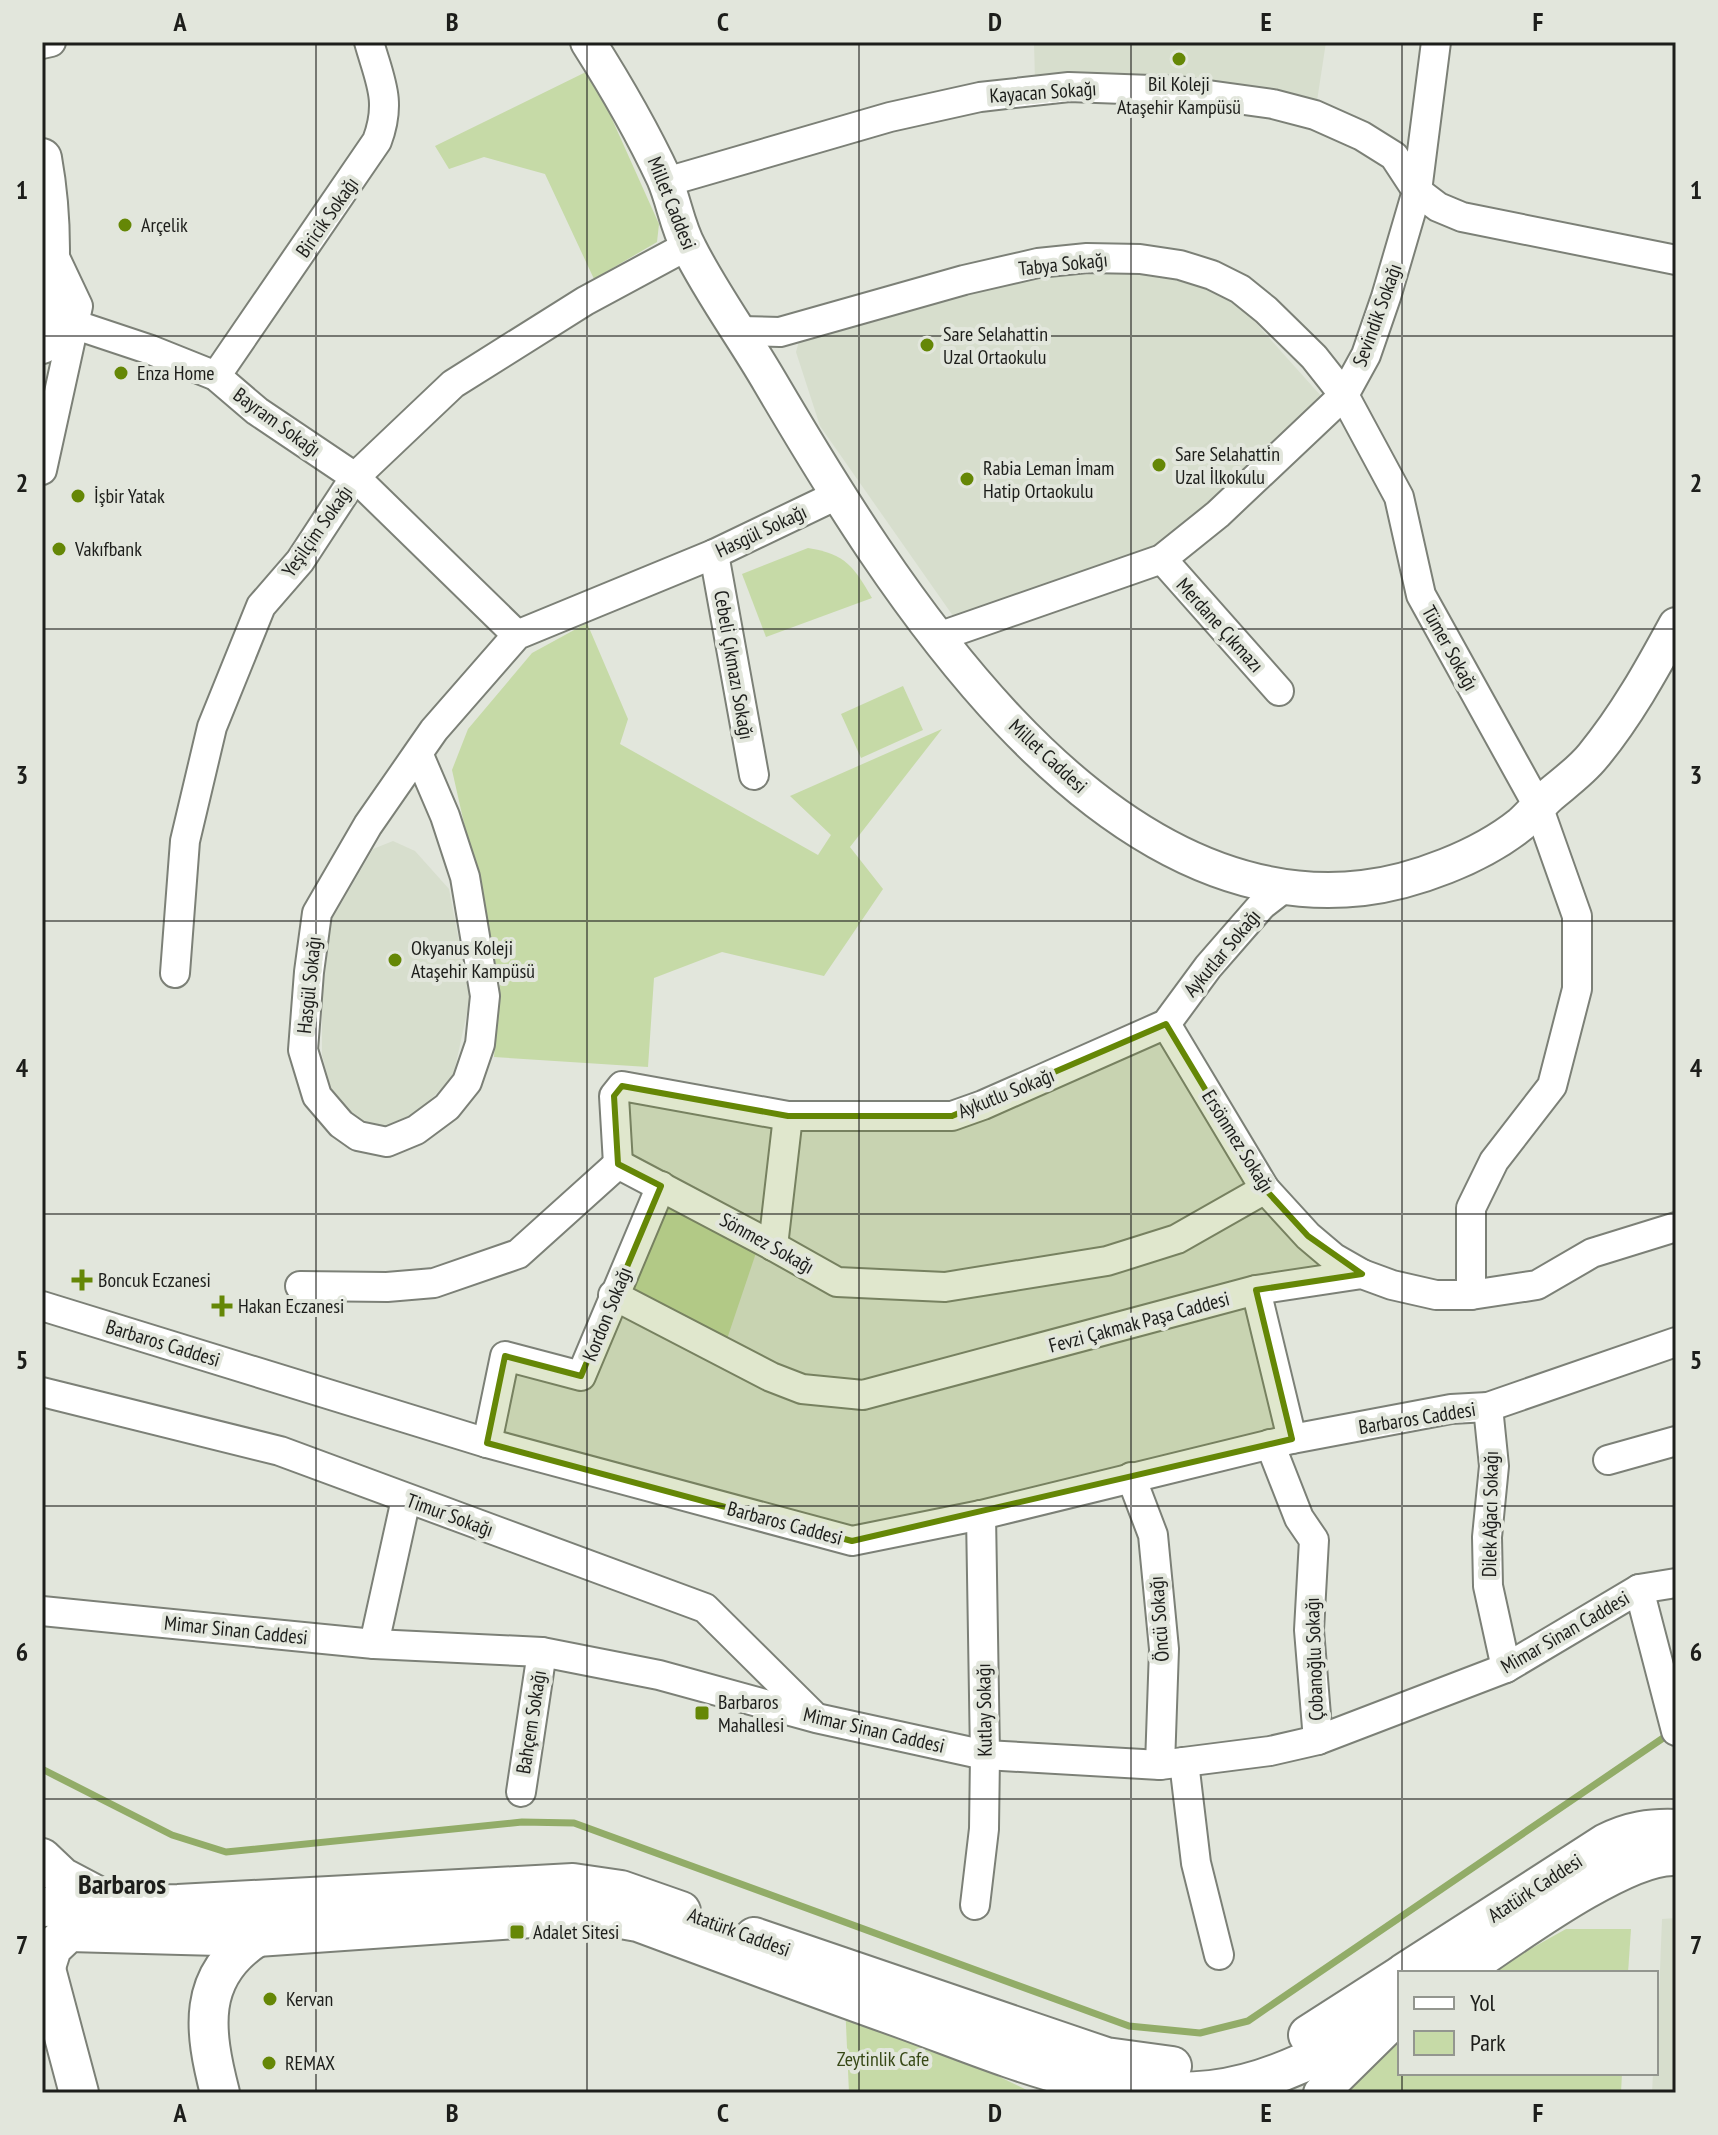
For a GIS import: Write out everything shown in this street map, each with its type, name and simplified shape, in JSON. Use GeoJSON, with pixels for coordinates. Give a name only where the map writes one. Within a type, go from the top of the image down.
{"type":"FeatureCollection","features":[{"type":"Feature","properties":{"kind":"main road"},"geometry":{"type":"LineString","coordinates":[[42,158],[50,246],[50,279],[42,344]]}},
{"type":"Feature","properties":{"kind":"main road","name":"Atatürk Caddesi"},"geometry":{"type":"LineString","coordinates":[[1407,1971],[1606,1843],[1628,1832],[1651,1828],[1676,1829]]}},
{"type":"Feature","properties":{"kind":"main road","name":"Atatürk Caddesi"},"geometry":{"type":"LineString","coordinates":[[1461,1971],[1635,1863],[1662,1855],[1676,1856]]}},
{"type":"Feature","properties":{"kind":"main road"},"geometry":{"type":"LineString","coordinates":[[42,1858],[62,1877],[115,1905]]}},
{"type":"Feature","properties":{"kind":"main road","name":"Atatürk Caddesi"},"geometry":{"type":"LineString","coordinates":[[48,1935],[115,1905],[573,1883],[621,1890],[1106,2057],[1156,2066],[1190,2083]]}},
{"type":"Feature","properties":{"kind":"main road","name":"Atatürk Caddesi"},"geometry":{"type":"LineString","coordinates":[[48,1935],[257,1937],[560,1916],[604,1916],[638,1922],[1032,2065],[1110,2085],[1155,2091],[1190,2083],[1263,2079],[1329,2051],[1398,2014]]}},
{"type":"Feature","properties":{"kind":"main road"},"geometry":{"type":"LineString","coordinates":[[48,1935],[79,2093]]}},
{"type":"Feature","properties":{"kind":"main road"},"geometry":{"type":"LineString","coordinates":[[220,2093],[208,2047],[211,1992],[228,1961],[257,1937]]}},
{"type":"Feature","properties":{"kind":"main road","name":"Atatürk Caddesi"},"geometry":{"type":"LineString","coordinates":[[1190,2083],[1223,2065],[1290,2045],[1398,1977]]}},
{"type":"Feature","properties":{"kind":"street"},"geometry":{"type":"LineString","coordinates":[[42,44],[51,42]]}},
{"type":"Feature","properties":{"kind":"street","name":"Biricik Sokağı"},"geometry":{"type":"LineString","coordinates":[[216,376],[377,141],[382,127],[385,97],[369,42]]}},
{"type":"Feature","properties":{"kind":"street"},"geometry":{"type":"LineString","coordinates":[[588,42],[627,103]]}},
{"type":"Feature","properties":{"kind":"street"},"geometry":{"type":"LineString","coordinates":[[615,42],[627,103]]}},
{"type":"Feature","properties":{"kind":"street","name":"Sevindik Sokağı"},"geometry":{"type":"LineString","coordinates":[[938,637],[1162,559],[1218,514],[1344,395],[1366,355],[1417,191],[1436,42]]}},
{"type":"Feature","properties":{"kind":"street","name":"Kayacan Sokağı"},"geometry":{"type":"LineString","coordinates":[[666,182],[890,117],[980,97],[1069,87],[1179,91],[1273,104],[1315,115],[1362,136],[1394,156],[1417,191],[1438,207],[1462,217],[1676,260]]}},
{"type":"Feature","properties":{"kind":"street","name":"Millet Caddesi"},"geometry":{"type":"LineString","coordinates":[[627,103],[666,182],[687,246],[837,495],[938,637],[1014,726],[1073,781],[1127,825],[1172,851],[1235,876],[1284,888],[1332,892],[1423,876],[1472,854],[1520,824],[1590,760],[1642,688],[1676,625]]}},
{"type":"Feature","properties":{"kind":"street"},"geometry":{"type":"LineString","coordinates":[[42,470],[78,306],[50,246]]}},
{"type":"Feature","properties":{"kind":"street","name":"Yeşilçim Sokağı"},"geometry":{"type":"LineString","coordinates":[[175,973],[185,841],[212,727],[261,606],[300,561],[355,477],[453,384],[585,301],[687,246]]}},
{"type":"Feature","properties":{"kind":"street","name":"Tabya Sokağı"},"geometry":{"type":"LineString","coordinates":[[740,331],[780,332],[964,280],[1038,263],[1087,258],[1140,259],[1191,268],[1240,289],[1314,357],[1344,395]]}},
{"type":"Feature","properties":{"kind":"street","name":"Bayram Sokağı"},"geometry":{"type":"LineString","coordinates":[[76,325],[216,376],[257,411],[355,477],[517,635]]}},
{"type":"Feature","properties":{"kind":"street","name":"Tümer Sokağı"},"geometry":{"type":"LineString","coordinates":[[1344,395],[1399,497],[1421,595],[1538,806],[1577,916],[1577,989],[1552,1086],[1494,1161],[1471,1208],[1471,1295]]}},
{"type":"Feature","properties":{"kind":"street","name":"Hasgül Sokağı"},"geometry":{"type":"LineString","coordinates":[[418,753],[445,816],[465,877],[485,996],[480,1044],[467,1082],[447,1107],[416,1130],[387,1142],[358,1136],[341,1124],[317,1096],[303,1050],[309,972],[317,913],[368,825],[418,753],[434,730],[517,635],[714,554],[837,495]]}},
{"type":"Feature","properties":{"kind":"street","name":"Cebeli Çıkmazı Sokağı"},"geometry":{"type":"LineString","coordinates":[[714,554],[754,775]]}},
{"type":"Feature","properties":{"kind":"street","name":"Merdane Çıkmazı"},"geometry":{"type":"LineString","coordinates":[[1162,559],[1279,691]]}},
{"type":"Feature","properties":{"kind":"street","name":"Aykutlar Sokağı"},"geometry":{"type":"LineString","coordinates":[[1166,1024],[1208,967],[1253,916],[1284,888]]}},
{"type":"Feature","properties":{"kind":"street","name":"Aykutlu Sokağı"},"geometry":{"type":"LineString","coordinates":[[618,1164],[614,1096],[622,1086],[788,1116],[952,1116],[1166,1024]]}},
{"type":"Feature","properties":{"kind":"street","name":"Ersönmez Sokağı"},"geometry":{"type":"LineString","coordinates":[[1166,1024],[1265,1189],[1308,1236],[1334,1258],[1362,1274]]}},
{"type":"Feature","properties":{"kind":"street"},"geometry":{"type":"LineString","coordinates":[[773,1246],[788,1116]]}},
{"type":"Feature","properties":{"kind":"street"},"geometry":{"type":"LineString","coordinates":[[300,1286],[387,1287],[434,1283],[518,1254],[618,1164]]}},
{"type":"Feature","properties":{"kind":"street","name":"Sönmez Sokağı"},"geometry":{"type":"LineString","coordinates":[[618,1164],[837,1282],[945,1287],[1107,1261],[1177,1239],[1265,1189]]}},
{"type":"Feature","properties":{"kind":"street","name":"Kordon Sokağı"},"geometry":{"type":"LineString","coordinates":[[487,1443],[505,1356],[581,1376],[661,1186]]}},
{"type":"Feature","properties":{"kind":"street","name":"Fevzi Çakmak Paşa Caddesi"},"geometry":{"type":"LineString","coordinates":[[613,1295],[802,1389],[863,1395],[1256,1290],[1362,1274],[1436,1295],[1471,1295],[1537,1285],[1592,1253],[1676,1227]]}},
{"type":"Feature","properties":{"kind":"street","name":"Çobanoğlu Sokağı"},"geometry":{"type":"LineString","coordinates":[[1256,1290],[1281,1442],[1299,1518],[1314,1540],[1309,1630],[1318,1740]]}},
{"type":"Feature","properties":{"kind":"street","name":"Barbaros Caddesi"},"geometry":{"type":"LineString","coordinates":[[42,1306],[487,1443],[852,1541],[981,1515],[1281,1442],[1451,1409],[1488,1407],[1676,1342]]}},
{"type":"Feature","properties":{"kind":"street","name":"Timur Sokağı"},"geometry":{"type":"LineString","coordinates":[[42,1392],[280,1451],[705,1608],[816,1718]]}},
{"type":"Feature","properties":{"kind":"street","name":"Dilek Ağacı Sokağı"},"geometry":{"type":"LineString","coordinates":[[1488,1407],[1494,1466],[1487,1537],[1488,1586],[1506,1668]]}},
{"type":"Feature","properties":{"kind":"street"},"geometry":{"type":"LineString","coordinates":[[1608,1460],[1676,1441]]}},
{"type":"Feature","properties":{"kind":"street","name":"Öncü Sokağı"},"geometry":{"type":"LineString","coordinates":[[1131,1477],[1153,1535],[1172,1763],[1219,1955]]}},
{"type":"Feature","properties":{"kind":"street"},"geometry":{"type":"LineString","coordinates":[[374,1644],[406,1499]]}},
{"type":"Feature","properties":{"kind":"street","name":"Kutlay Sokağı"},"geometry":{"type":"LineString","coordinates":[[975,1905],[984,1829],[981,1515]]}},
{"type":"Feature","properties":{"kind":"street","name":"Mimar Sinan Caddesi"},"geometry":{"type":"LineString","coordinates":[[42,1611],[374,1644],[542,1652],[659,1675],[816,1718],[985,1755],[1041,1760],[1172,1763],[1270,1751],[1318,1740],[1506,1668],[1639,1589],[1676,1583]]}},
{"type":"Feature","properties":{"kind":"street"},"geometry":{"type":"LineString","coordinates":[[1639,1589],[1674,1724]]}},
{"type":"Feature","properties":{"kind":"street","name":"Bahçem Sokağı"},"geometry":{"type":"LineString","coordinates":[[521,1792],[542,1652]]}},
{"type":"Feature","properties":{"kind":"street"},"geometry":{"type":"LineString","coordinates":[[1321,2093],[1398,2015]]}},
{"type":"Feature","properties":{"kind":"street"},"geometry":{"type":"LineString","coordinates":[[1032,2065],[1082,2093]]}},
{"type":"Feature","properties":{"kind":"highlighted area"},"geometry":{"type":"Polygon","coordinates":[[[1166,1024],[1265,1189],[1308,1236],[1362,1274],[1256,1290],[1292,1439],[852,1541],[487,1443],[505,1356],[581,1376],[661,1186],[618,1164],[614,1096],[622,1086],[788,1116],[952,1116],[1166,1024]]]}},
{"type":"Feature","properties":{"kind":"shaded area","name":"Bil Koleji Ataşehir Kampüsü"},"geometry":{"type":"Polygon","coordinates":[[[1034,42],[1326,42],[1317,101],[1169,76],[1035,81],[1034,42]]]}},
{"type":"Feature","properties":{"kind":"shaded area"},"geometry":{"type":"Polygon","coordinates":[[[1151,270],[1237,302],[1322,397],[1176,535],[1123,559],[958,623],[820,426],[796,352],[799,341],[1035,275],[1151,270]]]}},
{"type":"Feature","properties":{"kind":"shaded area","name":"Okyanus Koleji Ataşehir Kampüsü"},"geometry":{"type":"Polygon","coordinates":[[[393,841],[415,851],[449,889],[470,999],[453,1077],[400,1124],[385,1126],[346,1117],[333,1096],[322,1055],[322,1001],[331,921],[373,849],[393,841]]]}},
{"type":"Feature","properties":{"kind":"shaded area"},"geometry":{"type":"Polygon","coordinates":[[[1676,1918],[1676,2093],[1652,2093],[1653,2075],[1658,2075],[1662,1919],[1676,1918]]]}},
{"type":"Feature","properties":{"kind":"green space"},"geometry":{"type":"Polygon","coordinates":[[[590,70],[659,224],[657,242],[594,279],[545,174],[484,157],[449,169],[435,146],[590,70]]]}},
{"type":"Feature","properties":{"kind":"green space"},"geometry":{"type":"Polygon","coordinates":[[[808,548],[832,554],[848,564],[872,598],[766,637],[742,574],[808,548]]]}},
{"type":"Feature","properties":{"kind":"green space"},"geometry":{"type":"Polygon","coordinates":[[[587,623],[628,719],[620,744],[818,855],[831,835],[790,796],[942,729],[850,847],[883,889],[824,976],[722,952],[654,978],[648,1067],[494,1057],[500,983],[452,770],[468,729],[532,653],[587,623]]]}},
{"type":"Feature","properties":{"kind":"green space"},"geometry":{"type":"Polygon","coordinates":[[[903,686],[923,730],[861,758],[841,714],[903,686]]]}},
{"type":"Feature","properties":{"kind":"green space"},"geometry":{"type":"Polygon","coordinates":[[[660,1200],[758,1247],[725,1345],[619,1291],[660,1200]]]}},
{"type":"Feature","properties":{"kind":"green space"},"geometry":{"type":"Polygon","coordinates":[[[1566,1929],[1631,1929],[1628,1971],[1491,1971],[1566,1929]]]}},
{"type":"Feature","properties":{"kind":"green space","name":"Zeytinlik Cafe"},"geometry":{"type":"Polygon","coordinates":[[[845,2002],[1033,2093],[849,2093],[845,2002]]]}},
{"type":"Feature","properties":{"kind":"green space"},"geometry":{"type":"Polygon","coordinates":[[[1398,2030],[1398,2075],[1622,2075],[1621,2093],[1338,2093],[1398,2030]]]}},
{"type":"Feature","properties":{"kind":"waterway"},"geometry":{"type":"LineString","coordinates":[[42,1769],[172,1835],[226,1852],[522,1822],[574,1823],[1129,2026],[1200,2033],[1248,2021],[1669,1734]]}},
{"type":"Feature","properties":{"kind":"place","name":"Bil Koleji Ataşehir Kampüsü"},"geometry":{"type":"Point","coordinates":[1179,59]}},
{"type":"Feature","properties":{"kind":"place","name":"Arçelik"},"geometry":{"type":"Point","coordinates":[125,225]}},
{"type":"Feature","properties":{"kind":"place","name":"Sare Selahattin Uzal Ortaokulu"},"geometry":{"type":"Point","coordinates":[927,345]}},
{"type":"Feature","properties":{"kind":"place","name":"Enza Home"},"geometry":{"type":"Point","coordinates":[121,373]}},
{"type":"Feature","properties":{"kind":"place","name":"Sare Selahattin Uzal İlkokulu"},"geometry":{"type":"Point","coordinates":[1159,465]}},
{"type":"Feature","properties":{"kind":"place","name":"Rabia Leman İmam Hatip Ortaokulu"},"geometry":{"type":"Point","coordinates":[967,479]}},
{"type":"Feature","properties":{"kind":"place","name":"İşbir Yatak"},"geometry":{"type":"Point","coordinates":[78,496]}},
{"type":"Feature","properties":{"kind":"place","name":"Vakıfbank"},"geometry":{"type":"Point","coordinates":[59,549]}},
{"type":"Feature","properties":{"kind":"place","name":"Okyanus Koleji Ataşehir Kampüsü"},"geometry":{"type":"Point","coordinates":[395,960]}},
{"type":"Feature","properties":{"kind":"place","name":"Boncuk Eczanesi"},"geometry":{"type":"Point","coordinates":[82,1280]}},
{"type":"Feature","properties":{"kind":"place","name":"Hakan Eczanesi"},"geometry":{"type":"Point","coordinates":[222,1306]}},
{"type":"Feature","properties":{"kind":"place","name":"Barbaros Mahallesi"},"geometry":{"type":"Point","coordinates":[702,1713]}},
{"type":"Feature","properties":{"kind":"place","name":"Adalet Sitesi"},"geometry":{"type":"Point","coordinates":[517,1932]}},
{"type":"Feature","properties":{"kind":"place","name":"Kervan"},"geometry":{"type":"Point","coordinates":[270,1999]}},
{"type":"Feature","properties":{"kind":"place","name":"REMAX"},"geometry":{"type":"Point","coordinates":[269,2063]}},
{"type":"Feature","properties":{"kind":"district","name":"Barbaros"},"geometry":{"type":"Point","coordinates":[122,1884]}}]}
